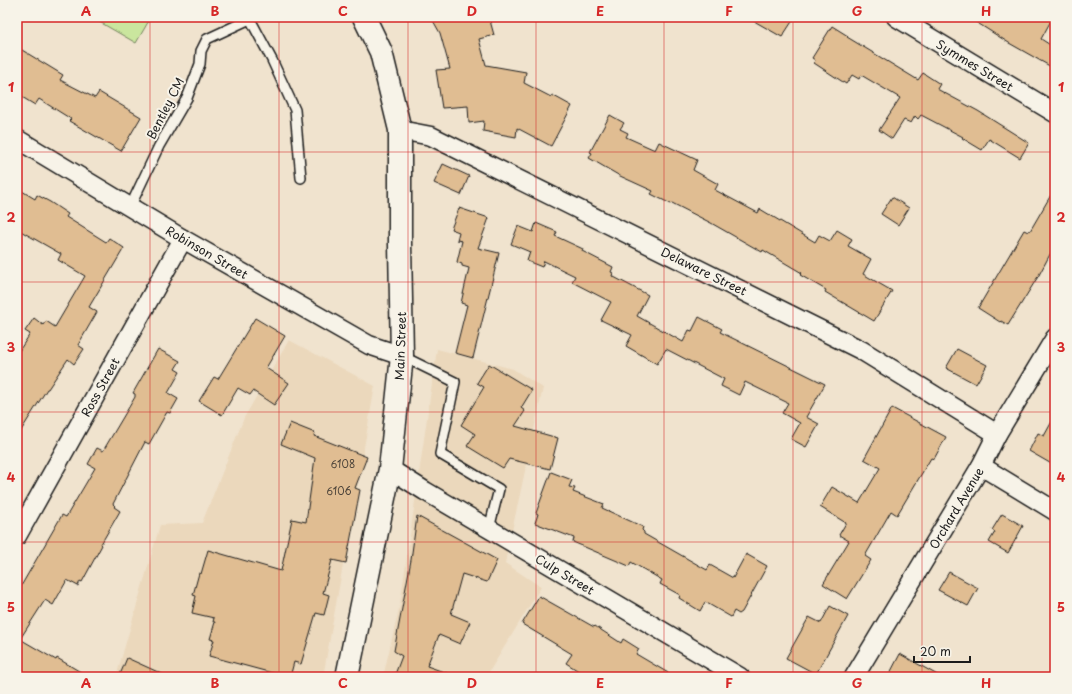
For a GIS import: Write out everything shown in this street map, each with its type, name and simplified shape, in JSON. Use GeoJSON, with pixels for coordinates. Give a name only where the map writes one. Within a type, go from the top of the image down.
{"type":"FeatureCollection","features":[{"type":"Feature","properties":{"kind":"street","name":"Main Street"},"geometry":{"type":"LineString","coordinates":[[347,677],[390,469],[402,356],[400,130],[381,52],[364,17]]}},
{"type":"Feature","properties":{"kind":"street","name":"Symmes Street"},"geometry":{"type":"LineString","coordinates":[[896,17],[1055,113]]}},
{"type":"Feature","properties":{"kind":"street","name":"Delaware Street"},"geometry":{"type":"LineString","coordinates":[[400,130],[431,136],[861,350],[997,434]]}},
{"type":"Feature","properties":{"kind":"street","name":"Robinson Street"},"geometry":{"type":"LineString","coordinates":[[17,139],[183,239],[369,345],[402,356]]}},
{"type":"Feature","properties":{"kind":"street","name":"Ross Street"},"geometry":{"type":"LineString","coordinates":[[17,536],[183,239]]}},
{"type":"Feature","properties":{"kind":"street","name":"Orchard Avenue"},"geometry":{"type":"LineString","coordinates":[[854,677],[982,466],[997,434],[1055,338]]}},
{"type":"Feature","properties":{"kind":"street"},"geometry":{"type":"LineString","coordinates":[[982,466],[1055,511]]}},
{"type":"Feature","properties":{"kind":"street","name":"Culp Street"},"geometry":{"type":"LineString","coordinates":[[390,469],[740,677]]}},
{"type":"Feature","properties":{"kind":"lane"},"geometry":{"type":"LineString","coordinates":[[249,18],[272,60],[295,110],[301,178]]}},
{"type":"Feature","properties":{"kind":"lane","name":"Bentley CM"},"geometry":{"type":"LineString","coordinates":[[130,207],[159,146],[186,98],[200,64],[200,51],[207,39],[249,18]]}},
{"type":"Feature","properties":{"kind":"lane"},"geometry":{"type":"LineString","coordinates":[[402,356],[455,382],[440,454],[499,489],[489,529]]}},
{"type":"Feature","properties":{"kind":"shaded area"},"geometry":{"type":"Polygon","coordinates":[[[289,340],[375,386],[323,677],[116,677],[160,525],[202,523],[244,418],[289,340]]]}},
{"type":"Feature","properties":{"kind":"shaded area"},"geometry":{"type":"Polygon","coordinates":[[[437,349],[513,369],[543,388],[505,563],[541,587],[486,677],[383,677],[400,605],[437,349]]]}},
{"type":"Feature","properties":{"kind":"green space"},"geometry":{"type":"Polygon","coordinates":[[[91,17],[151,17],[136,43],[91,17]]]}},
{"type":"Feature","properties":{"kind":"building"},"geometry":{"type":"Polygon","coordinates":[[[431,17],[489,17],[494,35],[479,39],[486,65],[526,72],[524,83],[551,97],[552,95],[572,106],[551,146],[517,128],[516,137],[483,131],[484,121],[469,123],[468,106],[442,108],[436,70],[450,69],[440,33],[431,17]]]}},
{"type":"Feature","properties":{"kind":"building"},"geometry":{"type":"Polygon","coordinates":[[[747,17],[795,17],[782,37],[747,17]]]}},
{"type":"Feature","properties":{"kind":"building"},"geometry":{"type":"Polygon","coordinates":[[[968,17],[1053,17],[1041,39],[1055,48],[1055,69],[1009,43],[968,17]]]}},
{"type":"Feature","properties":{"kind":"building"},"geometry":{"type":"Polygon","coordinates":[[[832,26],[848,36],[847,37],[918,80],[923,73],[940,84],[937,89],[978,111],[1029,143],[1020,158],[989,139],[982,150],[962,138],[963,137],[921,115],[918,119],[915,116],[911,123],[904,120],[892,139],[879,130],[900,98],[861,75],[859,79],[852,75],[846,84],[814,63],[815,60],[812,58],[832,26]]]}},
{"type":"Feature","properties":{"kind":"building"},"geometry":{"type":"Polygon","coordinates":[[[17,47],[63,75],[60,80],[95,98],[99,92],[141,117],[121,151],[69,121],[71,119],[39,99],[35,105],[17,94],[17,47]]]}},
{"type":"Feature","properties":{"kind":"building"},"geometry":{"type":"Polygon","coordinates":[[[610,115],[624,123],[620,129],[628,133],[626,137],[655,150],[659,142],[697,160],[693,170],[718,184],[715,190],[758,213],[760,209],[815,242],[819,235],[830,241],[837,230],[852,239],[848,246],[871,259],[863,274],[892,291],[874,321],[825,292],[826,290],[800,275],[802,273],[763,250],[762,252],[711,223],[651,194],[653,191],[620,176],[589,158],[592,153],[590,152],[610,115]]]}},
{"type":"Feature","properties":{"kind":"building"},"geometry":{"type":"Polygon","coordinates":[[[443,164],[469,176],[461,195],[434,183],[443,164]]]}},
{"type":"Feature","properties":{"kind":"building"},"geometry":{"type":"Polygon","coordinates":[[[17,188],[35,199],[37,195],[50,202],[68,214],[66,217],[106,242],[109,238],[124,248],[89,307],[97,312],[78,345],[84,349],[74,364],[68,359],[17,437],[17,354],[30,334],[25,331],[34,318],[43,325],[46,321],[55,327],[85,276],[58,260],[61,254],[17,229],[17,188]]]}},
{"type":"Feature","properties":{"kind":"building"},"geometry":{"type":"Polygon","coordinates":[[[1055,188],[1055,245],[1039,275],[1008,325],[1001,321],[1000,322],[978,308],[1024,230],[1028,232],[1029,230],[1030,231],[1055,188]]]}},
{"type":"Feature","properties":{"kind":"building"},"geometry":{"type":"Polygon","coordinates":[[[892,197],[909,208],[898,225],[881,214],[892,197]]]}},
{"type":"Feature","properties":{"kind":"building"},"geometry":{"type":"Polygon","coordinates":[[[459,208],[489,218],[478,248],[499,253],[473,358],[455,353],[467,305],[461,303],[469,268],[462,266],[462,264],[457,262],[462,241],[457,240],[459,232],[451,229],[459,208]]]}},
{"type":"Feature","properties":{"kind":"building"},"geometry":{"type":"Polygon","coordinates":[[[536,223],[557,232],[555,236],[583,249],[582,251],[613,267],[611,272],[613,273],[612,276],[648,295],[637,316],[683,342],[689,330],[692,331],[699,317],[722,329],[720,332],[825,384],[806,417],[819,424],[806,447],[791,439],[800,423],[782,413],[788,403],[745,382],[739,395],[721,386],[724,379],[666,349],[657,364],[626,346],[632,335],[601,320],[611,302],[572,282],[575,276],[544,261],[542,267],[527,261],[530,252],[511,244],[518,226],[533,232],[536,223]]]}},
{"type":"Feature","properties":{"kind":"building"},"geometry":{"type":"Polygon","coordinates":[[[255,318],[285,336],[266,368],[289,383],[274,405],[253,391],[250,395],[238,388],[222,415],[199,401],[214,377],[218,379],[255,318]]]}},
{"type":"Feature","properties":{"kind":"building"},"geometry":{"type":"Polygon","coordinates":[[[158,349],[180,361],[175,369],[180,372],[168,393],[178,399],[170,413],[167,412],[149,444],[145,442],[113,504],[115,506],[114,507],[120,511],[82,582],[80,581],[78,586],[67,580],[53,605],[45,600],[20,639],[56,660],[57,658],[89,677],[17,677],[17,593],[62,515],[66,517],[95,468],[88,464],[97,448],[103,451],[135,397],[135,394],[133,393],[158,349]]]}},
{"type":"Feature","properties":{"kind":"building"},"geometry":{"type":"Polygon","coordinates":[[[957,349],[987,365],[976,384],[946,368],[957,349]]]}},
{"type":"Feature","properties":{"kind":"building"},"geometry":{"type":"Polygon","coordinates":[[[489,364],[532,390],[521,408],[525,411],[515,426],[558,438],[550,469],[509,459],[503,468],[467,446],[475,434],[461,425],[484,387],[477,383],[489,364]]]}},
{"type":"Feature","properties":{"kind":"building"},"geometry":{"type":"Polygon","coordinates":[[[892,408],[946,437],[934,459],[931,458],[897,515],[891,511],[865,556],[871,560],[847,599],[823,584],[849,541],[839,535],[846,523],[820,507],[832,487],[859,503],[880,468],[864,459],[892,408]]]}},
{"type":"Feature","properties":{"kind":"building"},"geometry":{"type":"Polygon","coordinates":[[[1055,416],[1055,466],[1029,451],[1038,433],[1044,436],[1055,416]]]}},
{"type":"Feature","properties":{"kind":"building"},"geometry":{"type":"Polygon","coordinates":[[[290,423],[315,433],[314,436],[367,457],[355,488],[360,490],[346,563],[332,560],[323,593],[329,595],[324,615],[316,613],[301,664],[294,662],[290,677],[287,677],[209,656],[214,640],[210,639],[215,622],[213,622],[214,618],[192,613],[196,596],[193,595],[199,573],[201,574],[208,550],[281,571],[292,519],[306,522],[315,458],[281,444],[290,423]]]}},
{"type":"Feature","properties":{"kind":"building"},"geometry":{"type":"Polygon","coordinates":[[[551,472],[572,480],[569,487],[575,488],[573,492],[604,504],[602,508],[643,527],[642,530],[644,534],[707,570],[710,565],[733,578],[746,554],[767,566],[742,612],[739,614],[734,611],[731,617],[705,602],[700,611],[679,598],[680,595],[660,584],[662,580],[631,562],[629,566],[573,542],[574,538],[535,523],[538,514],[536,513],[551,472]]]}},
{"type":"Feature","properties":{"kind":"building"},"geometry":{"type":"Polygon","coordinates":[[[1002,514],[1023,526],[1008,553],[989,542],[995,532],[992,530],[1002,514]]]}},
{"type":"Feature","properties":{"kind":"building"},"geometry":{"type":"Polygon","coordinates":[[[417,516],[497,560],[487,582],[462,574],[451,614],[470,622],[460,644],[439,635],[427,666],[452,675],[452,677],[394,677],[402,656],[394,651],[411,560],[417,516]]]}},
{"type":"Feature","properties":{"kind":"building"},"geometry":{"type":"Polygon","coordinates":[[[949,572],[978,588],[968,606],[938,590],[949,572]]]}},
{"type":"Feature","properties":{"kind":"building"},"geometry":{"type":"Polygon","coordinates":[[[539,596],[594,627],[595,626],[621,643],[623,639],[639,649],[636,654],[675,677],[588,677],[566,663],[572,654],[522,624],[539,596]]]}},
{"type":"Feature","properties":{"kind":"building"},"geometry":{"type":"Polygon","coordinates":[[[830,606],[848,616],[816,674],[786,658],[809,617],[821,623],[830,606]]]}},
{"type":"Feature","properties":{"kind":"building"},"geometry":{"type":"Polygon","coordinates":[[[900,654],[941,677],[888,677],[900,654]]]}},
{"type":"Feature","properties":{"kind":"building"},"geometry":{"type":"Polygon","coordinates":[[[127,658],[169,677],[119,677],[127,658]]]}}]}
